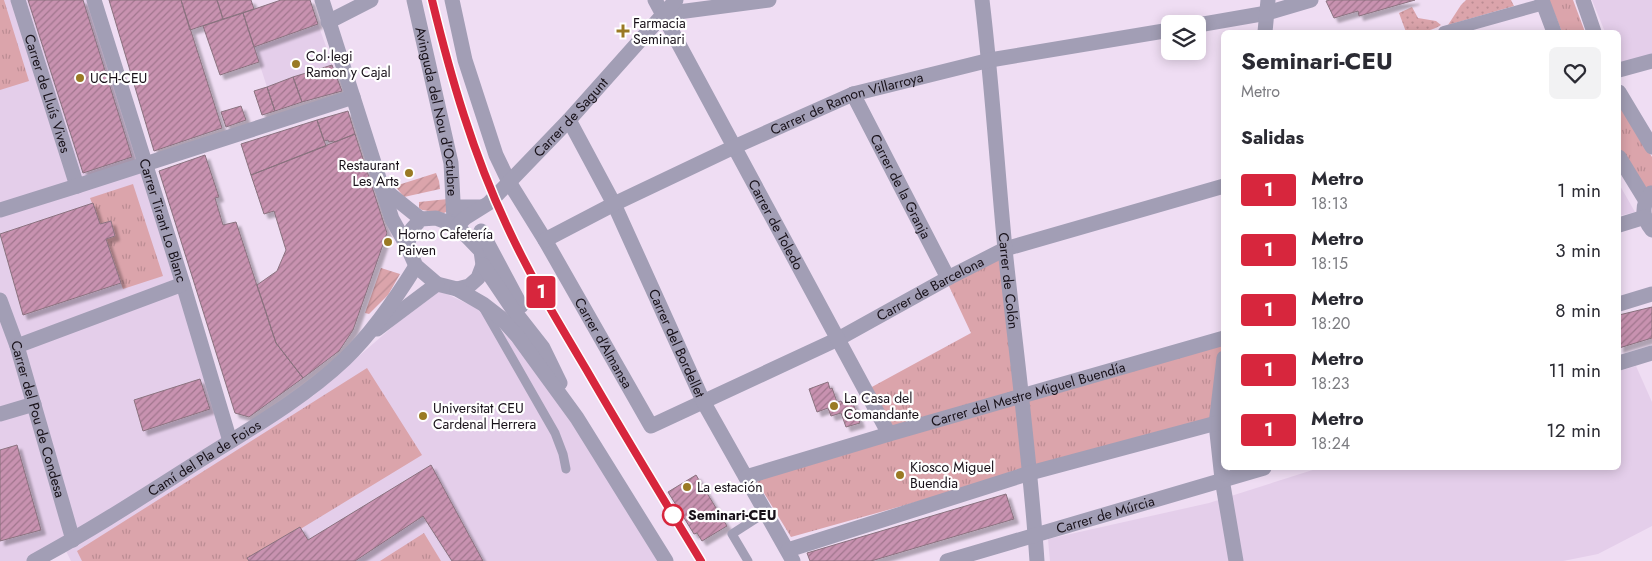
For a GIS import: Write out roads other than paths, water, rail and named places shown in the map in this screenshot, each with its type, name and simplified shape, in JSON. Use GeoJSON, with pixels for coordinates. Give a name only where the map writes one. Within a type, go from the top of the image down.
{"type":"FeatureCollection","features":[{"type":"Feature","properties":{"kind":"street","name":"Carrer de Lluís Vives"},"geometry":{"type":"LineString","coordinates":[[18,0],[77,186]]}},
{"type":"Feature","properties":{"kind":"street","name":"Carrer Tirant Lo Blanc"},"geometry":{"type":"LineString","coordinates":[[94,0],[183,284],[230,442]]}},
{"type":"Feature","properties":{"kind":"street"},"geometry":{"type":"LineString","coordinates":[[322,0],[392,220],[416,266],[437,284],[457,289],[483,304],[501,318],[518,337],[577,418],[666,561]]}},
{"type":"Feature","properties":{"kind":"street"},"geometry":{"type":"LineString","coordinates":[[328,22],[371,0]]}},
{"type":"Feature","properties":{"kind":"street","name":"Avinguda del Nou d'Octubre"},"geometry":{"type":"LineString","coordinates":[[414,0],[451,163],[455,225]]}},
{"type":"Feature","properties":{"kind":"street"},"geometry":{"type":"LineString","coordinates":[[452,0],[465,60],[496,155],[509,182]]}},
{"type":"Feature","properties":{"kind":"street","name":"Carrer de Toledo"},"geometry":{"type":"LineString","coordinates":[[655,0],[889,434]]}},
{"type":"Feature","properties":{"kind":"street","name":"Carrer de Sagunt"},"geometry":{"type":"LineString","coordinates":[[455,225],[486,205],[509,182],[569,120],[676,0]]}},
{"type":"Feature","properties":{"kind":"street"},"geometry":{"type":"LineString","coordinates":[[663,14],[769,0]]}},
{"type":"Feature","properties":{"kind":"street","name":"Carrer de Colón"},"geometry":{"type":"LineString","coordinates":[[982,0],[990,60],[1006,249],[1023,396],[1038,561]]}},
{"type":"Feature","properties":{"kind":"street"},"geometry":{"type":"LineString","coordinates":[[1206,23],[1268,7],[1312,0]]}},
{"type":"Feature","properties":{"kind":"street"},"geometry":{"type":"LineString","coordinates":[[1583,0],[1593,30]]}},
{"type":"Feature","properties":{"kind":"street"},"geometry":{"type":"LineString","coordinates":[[1451,30],[1543,2],[1553,30]]}},
{"type":"Feature","properties":{"kind":"street"},"geometry":{"type":"LineString","coordinates":[[1265,30],[1268,7]]}},
{"type":"Feature","properties":{"kind":"street","name":"Carrer de Ramon Villarroya"},"geometry":{"type":"LineString","coordinates":[[545,240],[614,204],[734,147],[853,94],[990,60],[1161,32]]}},
{"type":"Feature","properties":{"kind":"street"},"geometry":{"type":"LineString","coordinates":[[1621,69],[1652,60]]}},
{"type":"Feature","properties":{"kind":"street","name":"Carrer de la Granja"},"geometry":{"type":"LineString","coordinates":[[853,94],[948,278]]}},
{"type":"Feature","properties":{"kind":"street"},"geometry":{"type":"LineString","coordinates":[[1621,95],[1652,147]]}},
{"type":"Feature","properties":{"kind":"street"},"geometry":{"type":"LineString","coordinates":[[0,210],[352,97]]}},
{"type":"Feature","properties":{"kind":"street","name":"Carrer del Bordellet"},"geometry":{"type":"LineString","coordinates":[[569,120],[614,204],[704,403],[790,556]]}},
{"type":"Feature","properties":{"kind":"street"},"geometry":{"type":"LineString","coordinates":[[1621,160],[1649,197],[1644,207],[1648,223],[1621,225]]}},
{"type":"Feature","properties":{"kind":"street","name":"Carrer d'Almansa"},"geometry":{"type":"LineString","coordinates":[[509,182],[545,240],[652,426]]}},
{"type":"Feature","properties":{"kind":"street"},"geometry":{"type":"LineString","coordinates":[[381,186],[421,219],[436,218],[455,225],[482,258],[514,311],[543,348]]}},
{"type":"Feature","properties":{"kind":"street","name":"Carrer de Barcelona"},"geometry":{"type":"LineString","coordinates":[[652,426],[838,339],[948,278],[1006,249],[1221,187]]}},
{"type":"Feature","properties":{"kind":"street"},"geometry":{"type":"LineString","coordinates":[[454,207],[463,208],[486,205],[481,231],[482,258],[478,278],[469,286],[457,289]]}},
{"type":"Feature","properties":{"kind":"street"},"geometry":{"type":"LineString","coordinates":[[407,246],[412,229],[421,219]]}},
{"type":"Feature","properties":{"kind":"street"},"geometry":{"type":"LineString","coordinates":[[481,231],[543,348],[577,418]]}},
{"type":"Feature","properties":{"kind":"street","name":"Camí del Pla de Foios"},"geometry":{"type":"LineString","coordinates":[[34,561],[73,540],[230,442],[299,396],[345,359],[404,285],[416,266]]}},
{"type":"Feature","properties":{"kind":"street"},"geometry":{"type":"LineString","coordinates":[[17,346],[183,284]]}},
{"type":"Feature","properties":{"kind":"street","name":"Camí del Pla de Foios"},"geometry":{"type":"LineString","coordinates":[[362,340],[437,284]]}},
{"type":"Feature","properties":{"kind":"street"},"geometry":{"type":"LineString","coordinates":[[1621,303],[1652,294]]}},
{"type":"Feature","properties":{"kind":"street","name":"Carrer del Pou de Condesa"},"geometry":{"type":"LineString","coordinates":[[0,300],[17,346],[73,540]]}},
{"type":"Feature","properties":{"kind":"street","name":"Carrer del Mestre Miguel Buendía"},"geometry":{"type":"LineString","coordinates":[[746,477],[1221,339]]}},
{"type":"Feature","properties":{"kind":"street"},"geometry":{"type":"LineString","coordinates":[[1621,362],[1652,353]]}},
{"type":"Feature","properties":{"kind":"street"},"geometry":{"type":"LineString","coordinates":[[0,414],[34,404]]}},
{"type":"Feature","properties":{"kind":"street"},"geometry":{"type":"LineString","coordinates":[[1221,406],[1221,450]]}},
{"type":"Feature","properties":{"kind":"street"},"geometry":{"type":"LineString","coordinates":[[790,556],[1030,473],[1220,422]]}},
{"type":"Feature","properties":{"kind":"street"},"geometry":{"type":"LineString","coordinates":[[1222,470],[1236,561]]}},
{"type":"Feature","properties":{"kind":"street","name":"Carrer de Múrcia"},"geometry":{"type":"LineString","coordinates":[[947,561],[1256,470]]}},
{"type":"Feature","properties":{"kind":"lane"},"geometry":{"type":"LineString","coordinates":[[483,304],[555,433],[563,454],[566,469]]}},
{"type":"Feature","properties":{"kind":"lane"},"geometry":{"type":"LineString","coordinates":[[748,561],[732,534],[766,512]]}},
{"type":"Feature","properties":{"kind":"railway"},"geometry":{"type":"LineString","coordinates":[[432,0],[463,115],[483,171],[516,244],[564,331],[701,561]]}},
{"type":"Feature","properties":{"kind":"metro line","name":"1"},"geometry":{"type":"LineString","coordinates":[[432,0],[466,125],[507,226],[557,321],[626,439],[701,561]]}},
{"type":"Feature","properties":{"kind":"place","name":"Farmacia Seminari"},"geometry":{"type":"Point","coordinates":[623,31]}},
{"type":"Feature","properties":{"kind":"place","name":"Col·legi Ramon y Cajal"},"geometry":{"type":"Point","coordinates":[296,64]}},
{"type":"Feature","properties":{"kind":"place","name":"UCH-CEU"},"geometry":{"type":"Point","coordinates":[80,78]}},
{"type":"Feature","properties":{"kind":"place","name":"Restaurant Les Arts"},"geometry":{"type":"Point","coordinates":[409,173]}},
{"type":"Feature","properties":{"kind":"place","name":"Horno Cafetería Paiven"},"geometry":{"type":"Point","coordinates":[388,242]}},
{"type":"Feature","properties":{"kind":"place","name":"La Casa del Comandante"},"geometry":{"type":"Point","coordinates":[834,406]}},
{"type":"Feature","properties":{"kind":"place","name":"Universitat CEU Cardenal Herrera"},"geometry":{"type":"Point","coordinates":[423,416]}},
{"type":"Feature","properties":{"kind":"place","name":"Kiosco Miguel Buendia"},"geometry":{"type":"Point","coordinates":[900,475]}},
{"type":"Feature","properties":{"kind":"place","name":"La estación"},"geometry":{"type":"Point","coordinates":[687,487]}},
{"type":"Feature","properties":{"kind":"place","name":"Seminari-CEU"},"geometry":{"type":"Point","coordinates":[673,515]}}]}
